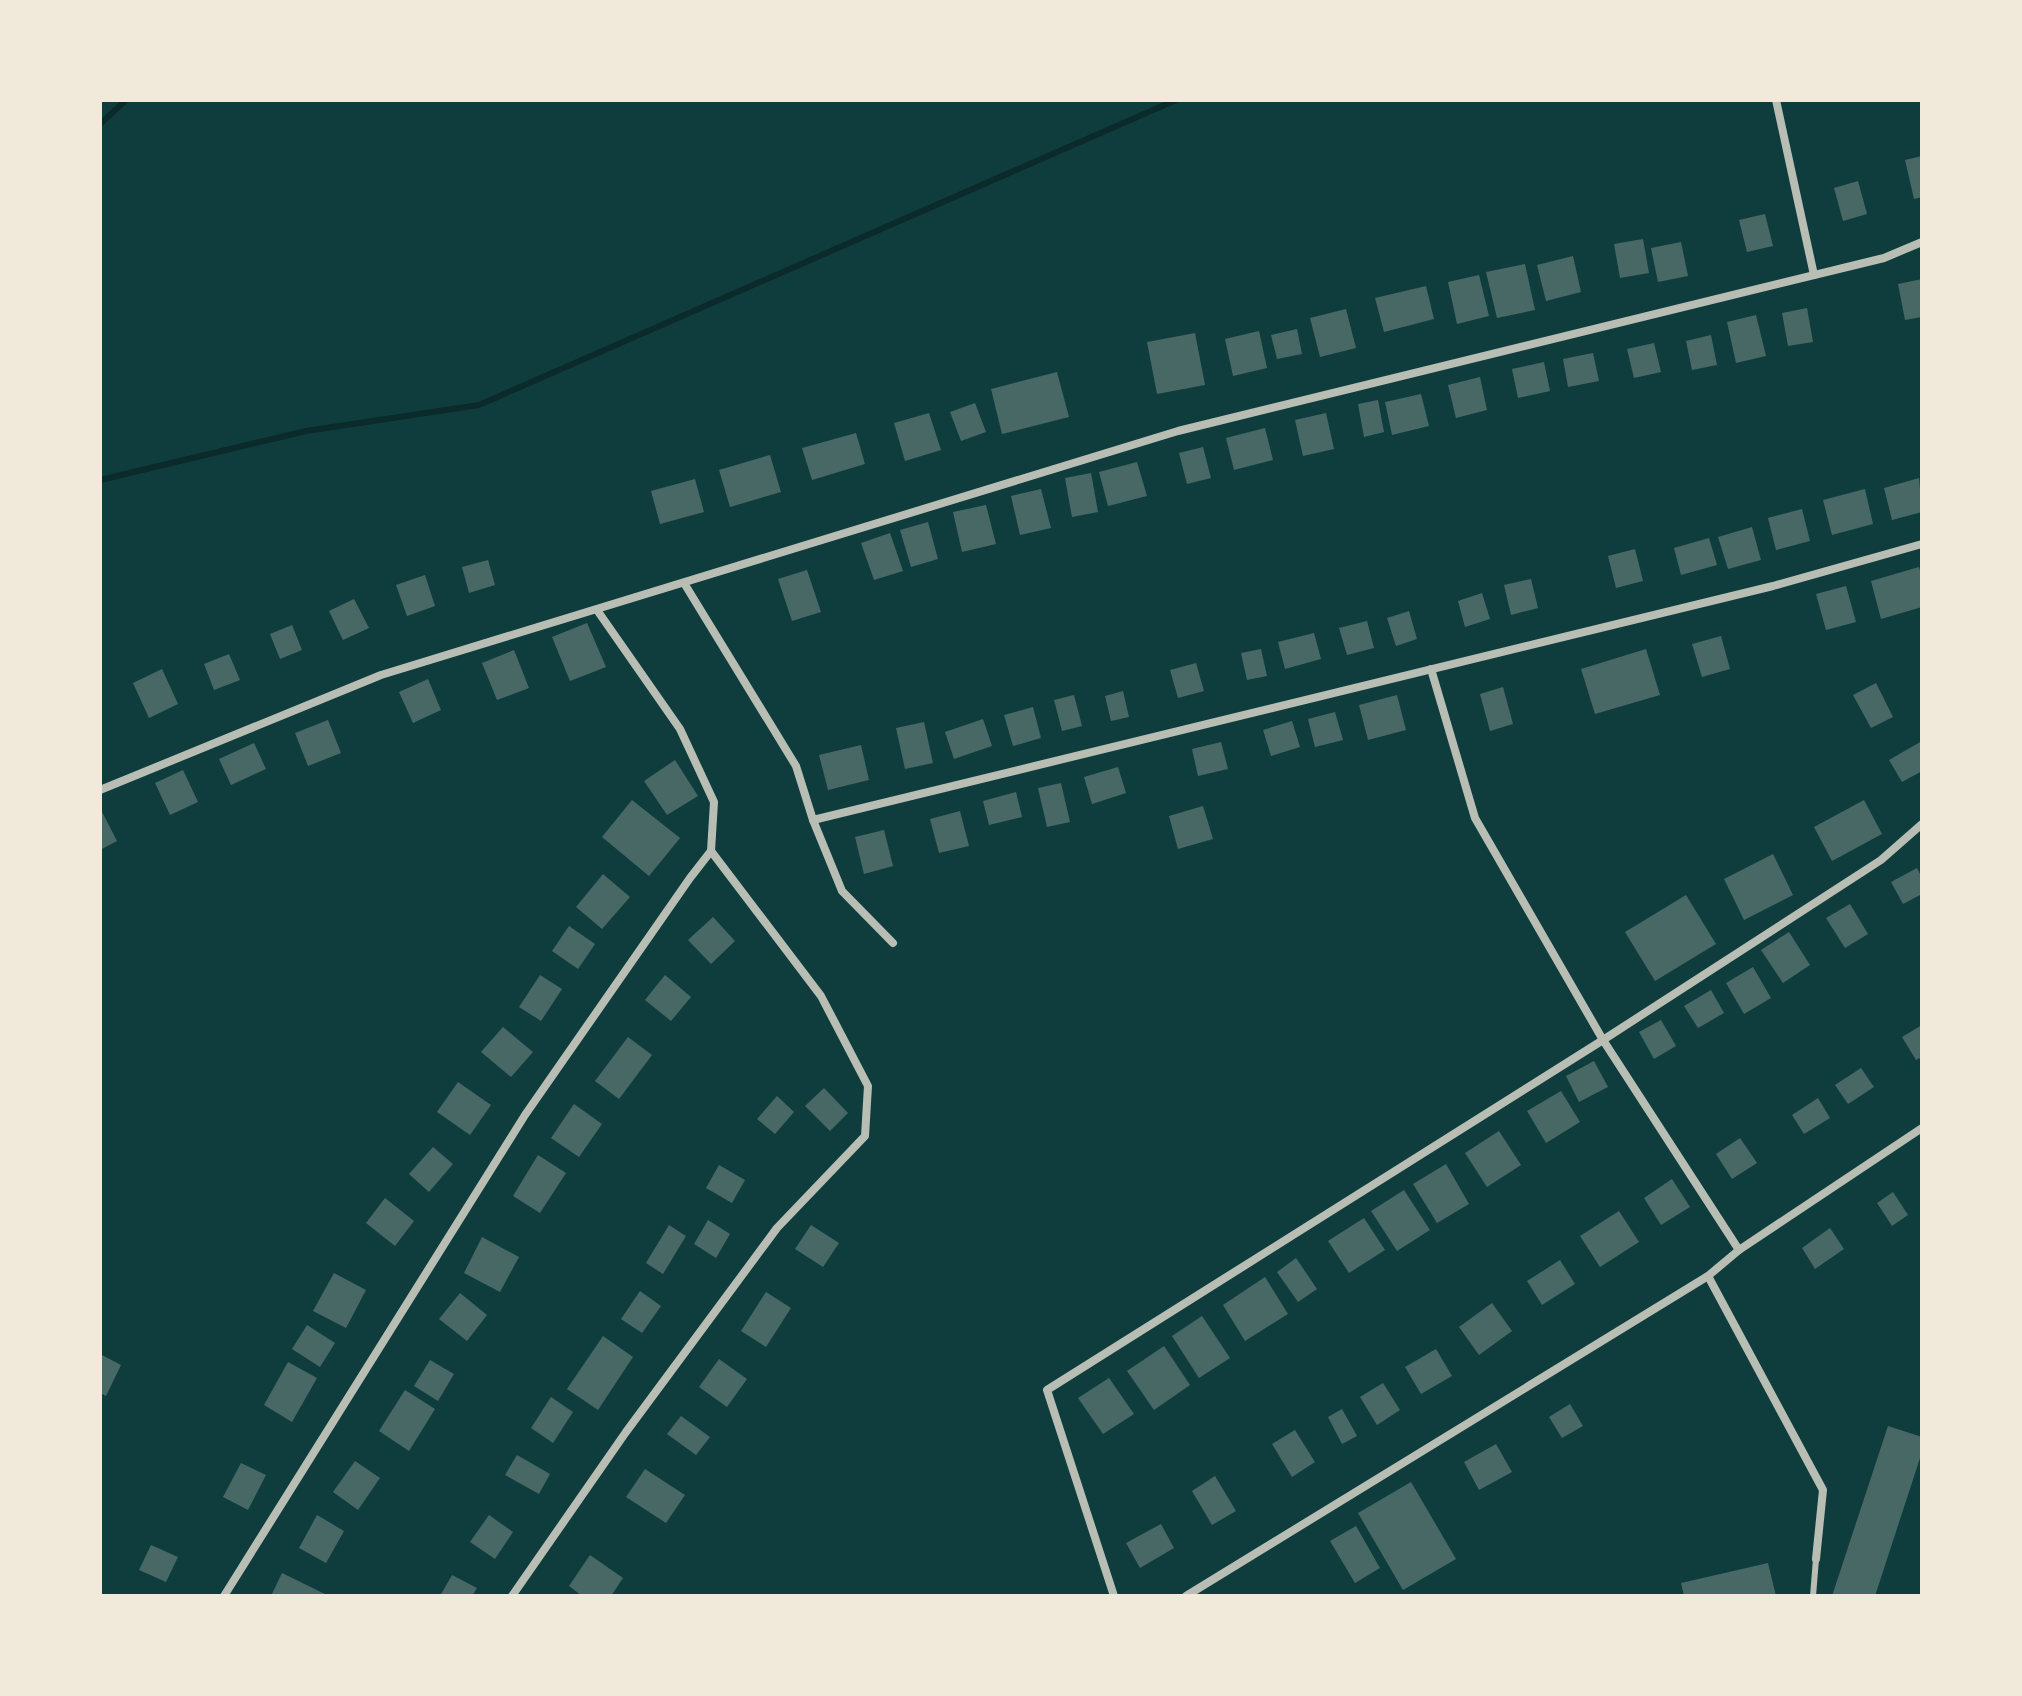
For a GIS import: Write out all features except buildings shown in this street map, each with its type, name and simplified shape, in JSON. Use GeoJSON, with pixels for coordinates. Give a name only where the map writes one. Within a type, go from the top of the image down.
{"type":"FeatureCollection","features":[{"type":"Feature","properties":{"kind":"street"},"geometry":{"type":"LineString","coordinates":[[1776,100],[1814,275]]}},
{"type":"Feature","properties":{"kind":"street"},"geometry":{"type":"LineString","coordinates":[[100,790],[381,675],[1178,431],[1884,258],[1922,242]]}},
{"type":"Feature","properties":{"kind":"street"},"geometry":{"type":"LineString","coordinates":[[813,820],[1773,586],[1922,544]]}},
{"type":"Feature","properties":{"kind":"street"},"geometry":{"type":"LineString","coordinates":[[684,583],[796,766],[813,820],[842,891],[893,943]]}},
{"type":"Feature","properties":{"kind":"street"},"geometry":{"type":"LineString","coordinates":[[224,1596],[525,1115],[711,851],[714,802],[680,729],[597,610]]}},
{"type":"Feature","properties":{"kind":"street"},"geometry":{"type":"LineString","coordinates":[[1431,669],[1475,818],[1603,1040],[1739,1250]]}},
{"type":"Feature","properties":{"kind":"street"},"geometry":{"type":"LineString","coordinates":[[1114,1596],[1047,1390],[1603,1040],[1881,860],[1922,824]]}},
{"type":"Feature","properties":{"kind":"street"},"geometry":{"type":"LineString","coordinates":[[512,1596],[626,1432],[777,1228],[865,1136],[868,1086],[821,996],[711,851]]}},
{"type":"Feature","properties":{"kind":"street"},"geometry":{"type":"LineString","coordinates":[[1186,1596],[1708,1276],[1739,1250],[1922,1128]]}},
{"type":"Feature","properties":{"kind":"street"},"geometry":{"type":"LineString","coordinates":[[1708,1276],[1823,1490],[1816,1559]]}},
{"type":"Feature","properties":{"kind":"lane"},"geometry":{"type":"LineString","coordinates":[[1813,1596],[1816,1559]]}},
{"type":"Feature","properties":{"kind":"waterway"},"geometry":{"type":"LineString","coordinates":[[100,124],[126,100]]}},
{"type":"Feature","properties":{"kind":"waterway"},"geometry":{"type":"LineString","coordinates":[[100,480],[306,431],[479,405],[1176,100]]}}]}
